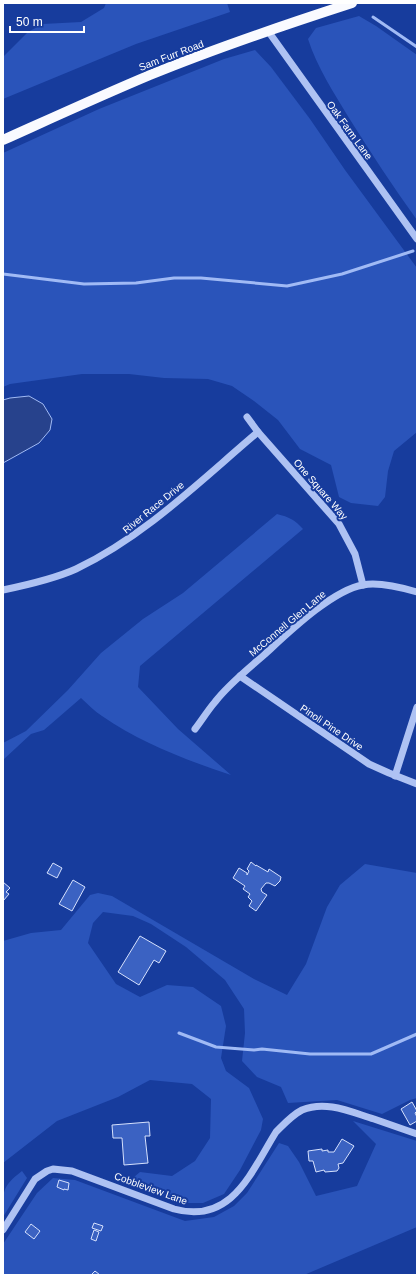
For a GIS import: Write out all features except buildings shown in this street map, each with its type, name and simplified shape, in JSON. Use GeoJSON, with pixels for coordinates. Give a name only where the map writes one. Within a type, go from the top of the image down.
{"type":"FeatureCollection","features":[{"type":"Feature","properties":{"kind":"main road","name":"Sam Furr Road"},"geometry":{"type":"LineString","coordinates":[[3,140],[151,75],[268,31],[352,3]]}},
{"type":"Feature","properties":{"kind":"street","name":"Oak Farm Lane"},"geometry":{"type":"LineString","coordinates":[[268,31],[417,239]]}},
{"type":"Feature","properties":{"kind":"street","name":"One Square Way"},"geometry":{"type":"LineString","coordinates":[[247,417],[258,432],[339,524],[355,554],[363,584]]}},
{"type":"Feature","properties":{"kind":"street","name":"River Race Drive"},"geometry":{"type":"LineString","coordinates":[[3,590],[29,585],[75,569],[128,540],[154,521],[258,432]]}},
{"type":"Feature","properties":{"kind":"street","name":"McConnell Glen Lane"},"geometry":{"type":"LineString","coordinates":[[196,729],[215,701],[240,676],[286,635],[328,601],[341,593],[363,584],[388,586],[417,592]]}},
{"type":"Feature","properties":{"kind":"street","name":"Pinoli Pine Drive"},"geometry":{"type":"LineString","coordinates":[[240,676],[369,764],[417,784]]}},
{"type":"Feature","properties":{"kind":"street"},"geometry":{"type":"LineString","coordinates":[[395,776],[417,707]]}},
{"type":"Feature","properties":{"kind":"street","name":"Cobbleview Lane"},"geometry":{"type":"LineString","coordinates":[[3,1230],[35,1179],[47,1171],[54,1169],[78,1172],[174,1209],[186,1212],[197,1212],[217,1208],[225,1204],[238,1192],[276,1132],[302,1110],[312,1107],[323,1106],[343,1109],[417,1134]]}},
{"type":"Feature","properties":{"kind":"shaded area"},"geometry":{"type":"Polygon","coordinates":[[[106,3],[227,3],[230,12],[136,44],[3,99],[3,57],[28,32],[43,24],[81,22],[104,8],[106,3]]]}},
{"type":"Feature","properties":{"kind":"shaded area"},"geometry":{"type":"Polygon","coordinates":[[[359,16],[417,55],[417,220],[357,131],[321,70],[308,39],[316,28],[359,16]]]}},
{"type":"Feature","properties":{"kind":"shaded area"},"geometry":{"type":"Polygon","coordinates":[[[255,50],[271,67],[310,119],[345,170],[417,268],[417,432],[394,451],[388,471],[385,497],[378,506],[351,503],[339,497],[331,465],[300,449],[278,420],[232,386],[208,379],[164,378],[129,374],[82,374],[10,384],[3,387],[3,153],[99,109],[224,59],[255,50]]]}},
{"type":"Feature","properties":{"kind":"shaded area"},"geometry":{"type":"Polygon","coordinates":[[[29,396],[43,404],[52,419],[50,430],[39,443],[3,463],[3,400],[29,396]]]}},
{"type":"Feature","properties":{"kind":"shaded area"},"geometry":{"type":"Polygon","coordinates":[[[277,514],[292,519],[303,529],[140,666],[138,687],[178,729],[231,775],[148,743],[99,714],[81,698],[44,730],[31,734],[3,760],[3,743],[26,731],[68,690],[101,653],[143,619],[183,593],[277,514]]]}},
{"type":"Feature","properties":{"kind":"shaded area"},"geometry":{"type":"Polygon","coordinates":[[[365,864],[417,873],[417,1098],[382,1114],[337,1100],[288,1103],[281,1087],[257,1077],[242,1061],[245,1033],[244,1009],[225,980],[186,947],[151,924],[133,916],[103,912],[93,923],[88,943],[116,984],[140,997],[167,985],[193,987],[221,1006],[226,1026],[221,1058],[226,1071],[249,1088],[263,1119],[261,1130],[240,1170],[224,1194],[203,1203],[180,1203],[128,1182],[140,1172],[172,1176],[195,1161],[210,1138],[211,1099],[192,1084],[150,1080],[118,1097],[57,1121],[3,1163],[3,941],[31,933],[61,930],[90,895],[98,893],[112,896],[254,979],[287,995],[306,964],[327,907],[340,885],[365,864]]]}},
{"type":"Feature","properties":{"kind":"shaded area"},"geometry":{"type":"Polygon","coordinates":[[[353,1121],[417,1141],[417,1227],[304,1275],[3,1275],[3,1244],[37,1193],[53,1178],[75,1180],[185,1221],[214,1217],[234,1206],[247,1193],[279,1143],[288,1146],[299,1162],[316,1196],[357,1186],[376,1144],[353,1121]]]}},
{"type":"Feature","properties":{"kind":"shaded area"},"geometry":{"type":"Polygon","coordinates":[[[22,1171],[27,1178],[3,1217],[3,1196],[7,1186],[10,1181],[22,1171]]]}},
{"type":"Feature","properties":{"kind":"waterway"},"geometry":{"type":"LineString","coordinates":[[373,17],[417,47]]}},
{"type":"Feature","properties":{"kind":"waterway"},"geometry":{"type":"LineString","coordinates":[[3,274],[84,284],[136,283],[174,278],[201,278],[287,286],[342,274],[413,251]]}},
{"type":"Feature","properties":{"kind":"waterway"},"geometry":{"type":"LineString","coordinates":[[179,1033],[216,1047],[254,1050],[262,1049],[310,1054],[371,1054],[417,1034]]}}]}
